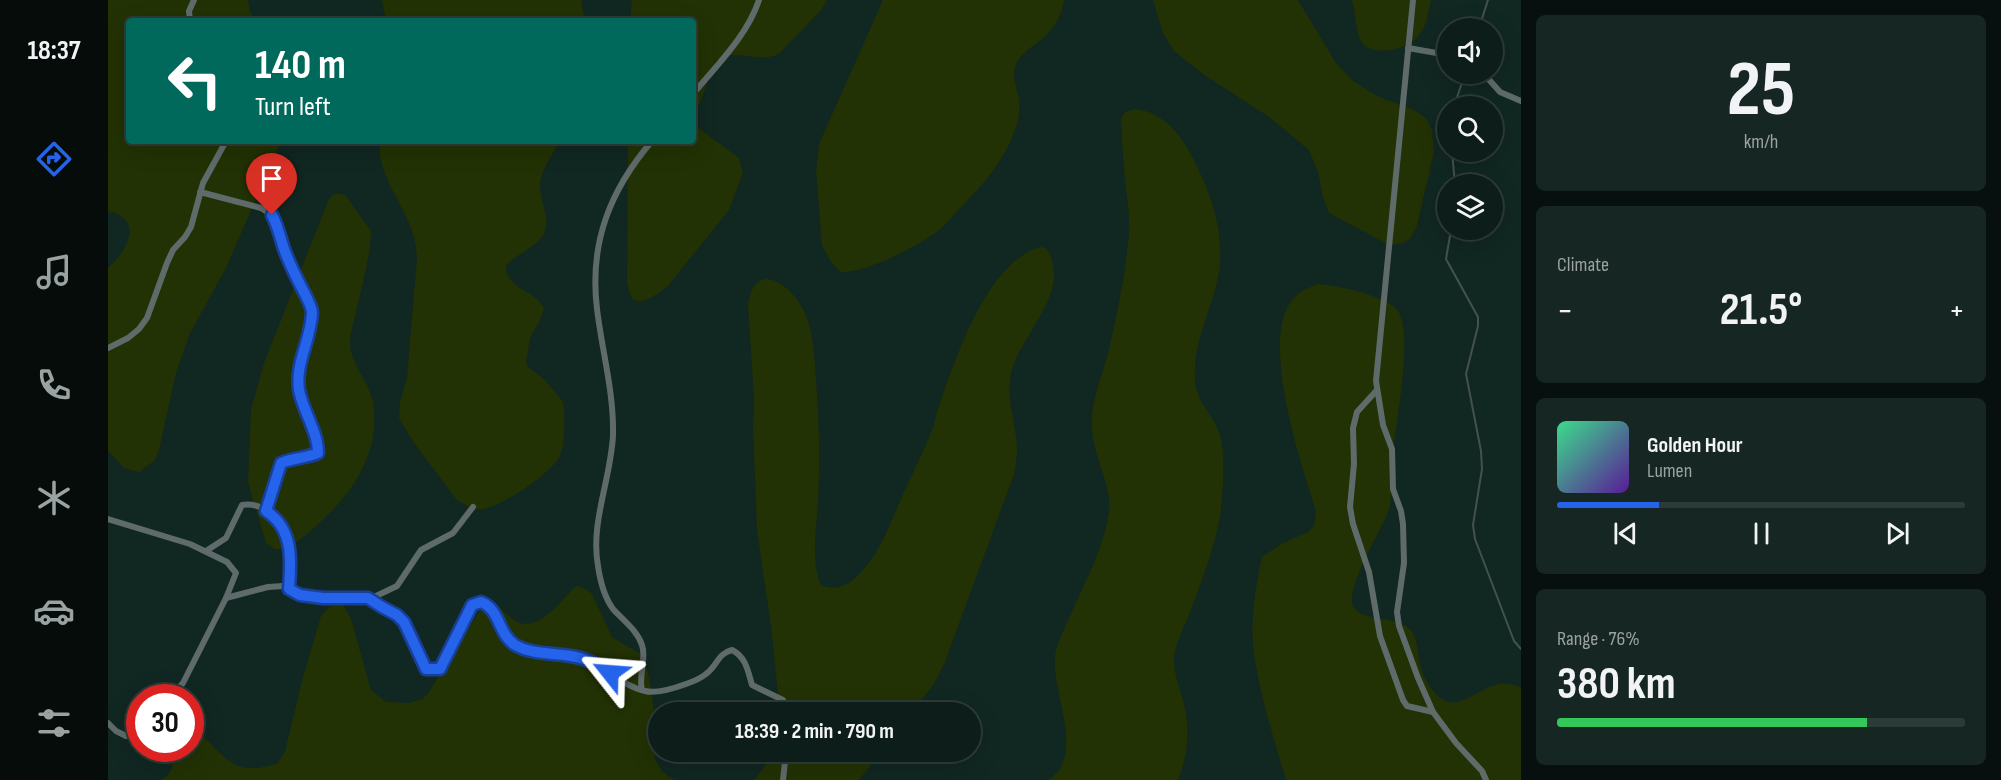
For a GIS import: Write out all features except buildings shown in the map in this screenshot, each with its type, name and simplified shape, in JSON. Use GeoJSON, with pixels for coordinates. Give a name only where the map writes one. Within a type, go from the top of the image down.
{"type":"FeatureCollection","features":[{"type":"Feature","properties":{"kind":"street"},"geometry":{"type":"LineString","coordinates":[[190,18],[189,11],[194,0]]}},
{"type":"Feature","properties":{"kind":"street"},"geometry":{"type":"LineString","coordinates":[[696,90],[743,34],[754,15],[759,0]]}},
{"type":"Feature","properties":{"kind":"street"},"geometry":{"type":"LineString","coordinates":[[1413,0],[1377,369],[1377,390],[1383,425],[1392,450],[1393,489],[1403,524],[1404,562],[1397,612],[1399,626],[1433,712],[1456,743],[1482,771],[1486,780]]}},
{"type":"Feature","properties":{"kind":"street"},"geometry":{"type":"LineString","coordinates":[[1408,48],[1437,53]]}},
{"type":"Feature","properties":{"kind":"street"},"geometry":{"type":"LineString","coordinates":[[1493,84],[1500,92],[1521,101]]}},
{"type":"Feature","properties":{"kind":"street"},"geometry":{"type":"LineString","coordinates":[[108,348],[134,334],[147,318],[170,256],[186,237],[191,227],[200,192],[224,144]]}},
{"type":"Feature","properties":{"kind":"street"},"geometry":{"type":"LineString","coordinates":[[642,690],[642,645],[635,633],[612,607],[604,591],[596,558],[597,533],[613,440],[614,410],[597,307],[596,269],[599,237],[606,214],[615,196],[650,144]]}},
{"type":"Feature","properties":{"kind":"street"},"geometry":{"type":"LineString","coordinates":[[200,192],[261,208],[272,215],[279,228],[285,252],[312,310],[309,337],[298,375],[299,390],[305,413],[318,445],[318,453],[291,458],[281,463],[266,511]]}},
{"type":"Feature","properties":{"kind":"street"},"geometry":{"type":"LineString","coordinates":[[1377,390],[1357,412],[1353,428],[1354,464],[1350,507],[1353,524],[1369,572],[1380,636],[1403,700],[1407,706],[1433,712]]}},
{"type":"Feature","properties":{"kind":"street"},"geometry":{"type":"LineString","coordinates":[[206,551],[226,538],[242,505],[249,504],[266,511],[275,517],[289,543],[291,554],[289,589]]}},
{"type":"Feature","properties":{"kind":"street"},"geometry":{"type":"LineString","coordinates":[[225,598],[268,587],[283,586],[300,595],[323,598],[368,598],[397,586],[421,550],[453,533],[472,507]]}},
{"type":"Feature","properties":{"kind":"street"},"geometry":{"type":"LineString","coordinates":[[108,519],[190,544],[227,562],[236,573],[182,684]]}},
{"type":"Feature","properties":{"kind":"street"},"geometry":{"type":"LineString","coordinates":[[368,598],[397,615],[404,622],[426,669],[440,669],[472,605],[481,602],[492,609],[507,638],[515,644],[526,650],[580,658],[597,665],[632,687],[650,691],[688,683],[705,675],[723,652],[732,650],[740,654],[744,660],[752,685],[784,702]]}},
{"type":"Feature","properties":{"kind":"street"},"geometry":{"type":"LineString","coordinates":[[108,723],[116,731],[126,736]]}},
{"type":"Feature","properties":{"kind":"street"},"geometry":{"type":"LineString","coordinates":[[783,780],[785,762]]}},
{"type":"Feature","properties":{"kind":"green space"},"geometry":{"type":"Polygon","coordinates":[[[108,0],[248,0],[250,12],[254,18],[126,18],[126,144],[280,144],[226,268],[190,333],[176,373],[159,450],[154,461],[139,472],[124,468],[108,451],[108,268],[126,245],[129,228],[126,221],[119,215],[108,211],[108,0]]]}},
{"type":"Feature","properties":{"kind":"green space"},"geometry":{"type":"Polygon","coordinates":[[[382,0],[581,0],[584,18],[385,18],[382,0]]]}},
{"type":"Feature","properties":{"kind":"green space"},"geometry":{"type":"Polygon","coordinates":[[[632,0],[827,0],[821,10],[780,53],[764,58],[732,55],[715,62],[696,114],[696,18],[630,18],[632,0]]]}},
{"type":"Feature","properties":{"kind":"green space"},"geometry":{"type":"Polygon","coordinates":[[[883,0],[1064,0],[1054,26],[1047,35],[1024,53],[1016,64],[1014,77],[1019,100],[1019,117],[1006,150],[985,181],[943,227],[931,236],[878,263],[840,272],[831,262],[822,245],[816,171],[819,144],[883,0]]]}},
{"type":"Feature","properties":{"kind":"green space"},"geometry":{"type":"Polygon","coordinates":[[[1153,0],[1298,0],[1336,63],[1353,81],[1379,97],[1414,110],[1426,118],[1432,130],[1434,151],[1417,226],[1410,239],[1389,245],[1329,213],[1318,172],[1309,150],[1269,117],[1203,74],[1174,51],[1163,33],[1153,0]]]}},
{"type":"Feature","properties":{"kind":"green space"},"geometry":{"type":"Polygon","coordinates":[[[1352,0],[1431,0],[1426,23],[1419,35],[1399,48],[1382,51],[1373,50],[1361,41],[1352,0]]]}},
{"type":"Feature","properties":{"kind":"green space"},"geometry":{"type":"Polygon","coordinates":[[[1134,109],[1152,113],[1167,123],[1179,136],[1197,166],[1216,216],[1220,251],[1219,269],[1196,355],[1195,379],[1198,394],[1216,425],[1223,449],[1221,509],[1208,564],[1174,656],[1186,714],[1187,733],[1186,752],[1178,780],[1048,780],[1059,769],[1065,755],[1066,739],[1055,670],[1056,650],[1098,551],[1109,512],[1107,490],[1094,441],[1092,415],[1106,361],[1126,263],[1129,220],[1121,120],[1124,113],[1134,109]]]}},
{"type":"Feature","properties":{"kind":"green space"},"geometry":{"type":"Polygon","coordinates":[[[696,124],[739,158],[743,173],[729,210],[667,287],[651,298],[640,302],[632,299],[627,284],[628,144],[696,144],[696,124]]]}},
{"type":"Feature","properties":{"kind":"green space"},"geometry":{"type":"Polygon","coordinates":[[[380,144],[558,144],[541,178],[540,190],[546,216],[543,235],[536,243],[506,265],[510,279],[535,297],[544,308],[530,338],[526,362],[528,367],[544,379],[563,402],[562,448],[557,461],[539,478],[492,507],[476,509],[457,500],[414,443],[399,418],[400,402],[407,378],[417,258],[412,230],[384,172],[380,144]]]}},
{"type":"Feature","properties":{"kind":"green space"},"geometry":{"type":"Polygon","coordinates":[[[334,194],[346,196],[371,231],[350,344],[351,352],[373,403],[374,426],[371,447],[352,486],[324,519],[290,547],[275,549],[266,543],[248,482],[251,410],[264,363],[329,199],[334,194]]]}},
{"type":"Feature","properties":{"kind":"green space"},"geometry":{"type":"Polygon","coordinates":[[[1041,247],[1046,248],[1053,263],[1054,279],[1044,310],[1012,369],[1009,389],[1017,451],[1014,474],[945,662],[934,684],[920,702],[779,702],[757,530],[754,399],[748,304],[753,287],[760,280],[765,279],[782,285],[796,298],[808,321],[814,357],[819,433],[816,565],[821,585],[838,587],[850,582],[863,570],[884,538],[926,446],[944,391],[975,316],[988,292],[1021,256],[1041,247]]]}},
{"type":"Feature","properties":{"kind":"green space"},"geometry":{"type":"Polygon","coordinates":[[[1318,284],[1373,296],[1392,306],[1398,311],[1404,340],[1389,509],[1364,560],[1353,590],[1352,601],[1355,609],[1368,616],[1400,623],[1412,632],[1425,678],[1435,693],[1448,702],[1465,700],[1491,686],[1500,684],[1510,684],[1521,688],[1521,780],[1286,780],[1258,678],[1253,644],[1253,612],[1262,557],[1281,544],[1308,532],[1314,526],[1316,511],[1301,463],[1286,400],[1280,338],[1285,313],[1297,295],[1318,284]]]}},
{"type":"Feature","properties":{"kind":"green space"},"geometry":{"type":"Polygon","coordinates":[[[578,586],[592,594],[612,637],[642,655],[648,672],[652,702],[648,702],[648,762],[657,762],[663,772],[677,780],[161,780],[171,771],[173,762],[204,762],[204,737],[228,760],[237,765],[248,768],[278,763],[285,751],[321,616],[331,606],[344,606],[351,619],[371,690],[386,702],[409,703],[427,695],[478,613],[487,604],[494,603],[517,622],[528,624],[550,613],[578,586]]]}},
{"type":"Feature","properties":{"kind":"green space"},"geometry":{"type":"Polygon","coordinates":[[[766,762],[873,762],[859,780],[754,780],[766,762]]]}},
{"type":"Feature","properties":{"kind":"waterway"},"geometry":{"type":"LineString","coordinates":[[1482,18],[1488,0]]}},
{"type":"Feature","properties":{"kind":"waterway"},"geometry":{"type":"LineString","coordinates":[[1457,96],[1462,84]]}},
{"type":"Feature","properties":{"kind":"waterway"},"geometry":{"type":"LineString","coordinates":[[1453,162],[1454,174]]}},
{"type":"Feature","properties":{"kind":"waterway"},"geometry":{"type":"LineString","coordinates":[[1449,240],[1446,259],[1478,317],[1478,326],[1466,374],[1481,451],[1482,469],[1473,525],[1475,539],[1514,641],[1521,649]]}},
{"type":"Feature","properties":{"kind":"route"},"geometry":{"type":"LineString","coordinates":[[272,215],[279,228],[285,252],[312,310],[309,337],[298,375],[299,390],[305,413],[318,445],[318,453],[291,458],[281,463],[266,511],[275,517],[289,543],[291,554],[289,589],[300,595],[323,598],[368,598],[397,615],[404,622],[426,669],[440,669],[451,651],[464,618],[472,605],[481,602],[492,609],[507,638],[515,644],[526,650],[580,658],[610,673]]}}]}
